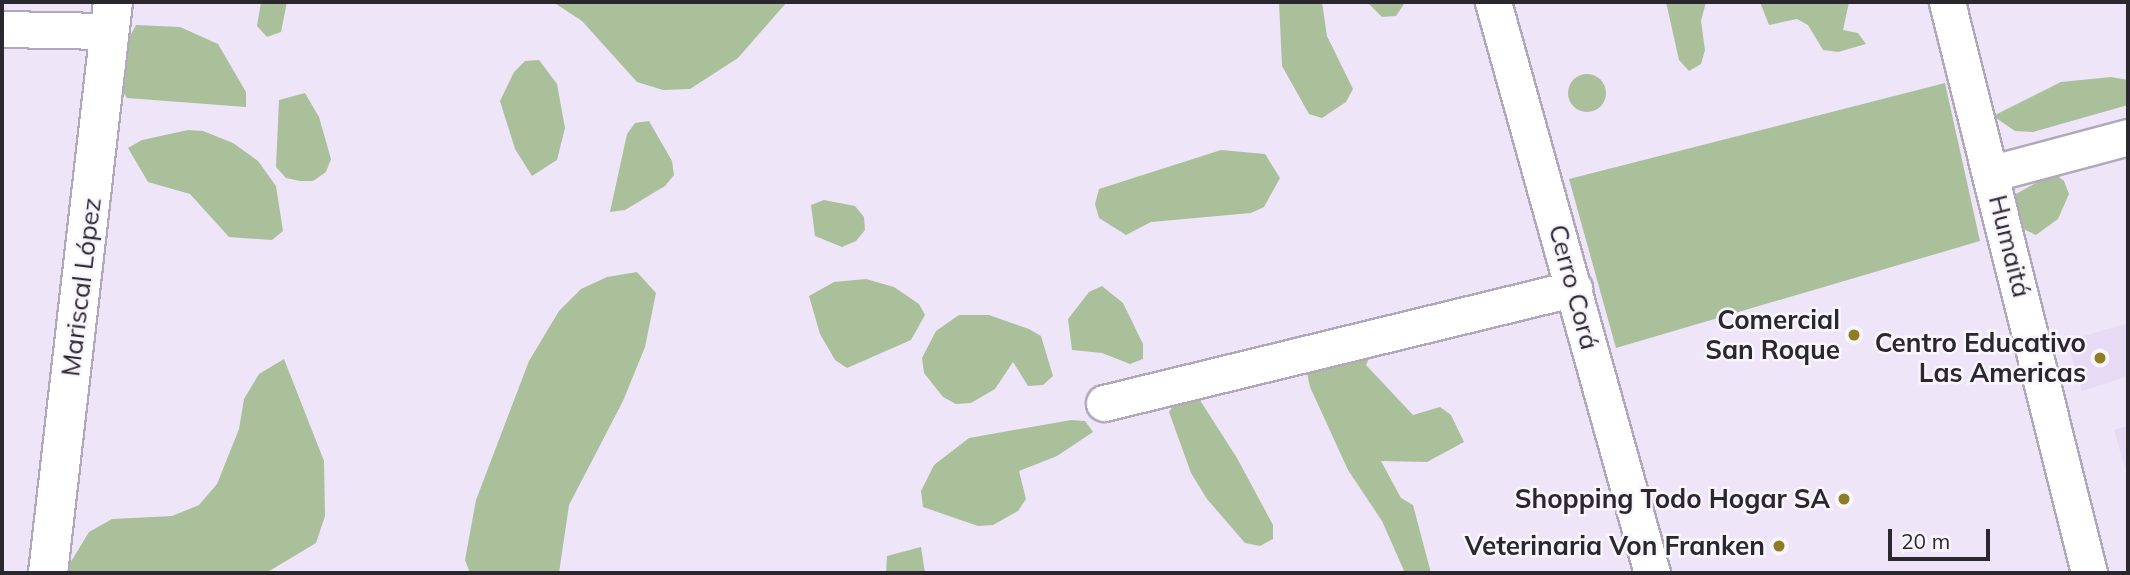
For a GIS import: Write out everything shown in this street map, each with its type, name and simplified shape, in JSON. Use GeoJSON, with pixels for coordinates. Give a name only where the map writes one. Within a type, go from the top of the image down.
{"type":"FeatureCollection","features":[{"type":"Feature","properties":{"kind":"street","name":"Cerro Corá"},"geometry":{"type":"LineString","coordinates":[[1493,2],[1652,573]]}},
{"type":"Feature","properties":{"kind":"street","name":"Humaitá"},"geometry":{"type":"LineString","coordinates":[[1947,2],[1993,173],[2089,573]]}},
{"type":"Feature","properties":{"kind":"street"},"geometry":{"type":"LineString","coordinates":[[2,29],[112,17]]}},
{"type":"Feature","properties":{"kind":"street","name":"Mariscal López"},"geometry":{"type":"LineString","coordinates":[[48,573],[112,17]]}},
{"type":"Feature","properties":{"kind":"street"},"geometry":{"type":"LineString","coordinates":[[1993,173],[2128,137]]}},
{"type":"Feature","properties":{"kind":"street"},"geometry":{"type":"LineString","coordinates":[[1104,403],[1574,288]]}},
{"type":"Feature","properties":{"kind":"shaded area","name":"Centro Educativo Las Americas"},"geometry":{"type":"Polygon","coordinates":[[[2128,323],[2128,376],[2082,391],[2067,341],[2128,323]]]}},
{"type":"Feature","properties":{"kind":"shaded area","name":"Centro Educativo Las Americas"},"geometry":{"type":"Polygon","coordinates":[[[2128,426],[2128,470],[2126,471],[2114,430],[2128,426]]]}},
{"type":"Feature","properties":{"kind":"green space"},"geometry":{"type":"Polygon","coordinates":[[[261,2],[287,2],[281,32],[267,37],[257,26],[261,2]]]}},
{"type":"Feature","properties":{"kind":"green space"},"geometry":{"type":"Polygon","coordinates":[[[553,2],[787,2],[738,58],[690,89],[663,90],[637,82],[582,21],[553,2]]]}},
{"type":"Feature","properties":{"kind":"green space"},"geometry":{"type":"Polygon","coordinates":[[[1279,2],[1322,2],[1327,36],[1353,89],[1346,102],[1322,118],[1309,114],[1282,66],[1279,2]]]}},
{"type":"Feature","properties":{"kind":"green space"},"geometry":{"type":"Polygon","coordinates":[[[1367,2],[1404,4],[1396,16],[1382,17],[1367,2]]]}},
{"type":"Feature","properties":{"kind":"green space"},"geometry":{"type":"Polygon","coordinates":[[[1666,2],[1706,2],[1701,21],[1705,50],[1701,64],[1689,71],[1679,60],[1666,2]]]}},
{"type":"Feature","properties":{"kind":"green space"},"geometry":{"type":"Polygon","coordinates":[[[1760,2],[1849,2],[1843,30],[1858,33],[1866,44],[1838,52],[1823,50],[1808,25],[1797,19],[1769,25],[1760,2]]]}},
{"type":"Feature","properties":{"kind":"green space"},"geometry":{"type":"Polygon","coordinates":[[[136,25],[180,27],[218,44],[246,92],[246,107],[127,98],[115,80],[122,51],[136,25]]]}},
{"type":"Feature","properties":{"kind":"green space"},"geometry":{"type":"Polygon","coordinates":[[[539,60],[557,84],[565,128],[557,160],[532,176],[515,149],[500,101],[514,72],[525,61],[539,60]]]}},
{"type":"Feature","properties":{"kind":"green space"},"geometry":{"type":"Polygon","coordinates":[[[1587,74],[1600,80],[1606,93],[1600,106],[1587,112],[1574,106],[1568,93],[1574,80],[1587,74]]]}},
{"type":"Feature","properties":{"kind":"green space"},"geometry":{"type":"Polygon","coordinates":[[[2111,77],[2128,80],[2128,105],[2033,132],[2015,131],[1993,116],[2061,82],[2111,77]]]}},
{"type":"Feature","properties":{"kind":"green space"},"geometry":{"type":"Polygon","coordinates":[[[1945,83],[1980,241],[1616,348],[1569,179],[1945,83]]]}},
{"type":"Feature","properties":{"kind":"green space"},"geometry":{"type":"Polygon","coordinates":[[[305,93],[319,117],[331,159],[326,172],[313,181],[286,178],[276,167],[279,100],[305,93]]]}},
{"type":"Feature","properties":{"kind":"green space"},"geometry":{"type":"Polygon","coordinates":[[[649,121],[672,161],[674,175],[665,186],[625,210],[610,212],[627,134],[635,123],[649,121]]]}},
{"type":"Feature","properties":{"kind":"green space"},"geometry":{"type":"Polygon","coordinates":[[[188,130],[203,131],[233,143],[258,161],[276,186],[283,231],[272,240],[229,237],[190,194],[148,182],[128,148],[142,140],[188,130]]]}},
{"type":"Feature","properties":{"kind":"green space"},"geometry":{"type":"Polygon","coordinates":[[[1221,150],[1265,154],[1280,178],[1264,207],[1251,213],[1151,222],[1126,235],[1099,218],[1095,204],[1099,189],[1221,150]]]}},
{"type":"Feature","properties":{"kind":"green space"},"geometry":{"type":"Polygon","coordinates":[[[2054,173],[2064,181],[2069,194],[2058,219],[2036,235],[2023,229],[2014,195],[2054,173]]]}},
{"type":"Feature","properties":{"kind":"green space"},"geometry":{"type":"Polygon","coordinates":[[[824,200],[855,206],[864,217],[865,230],[856,241],[842,247],[815,236],[811,205],[824,200]]]}},
{"type":"Feature","properties":{"kind":"green space"},"geometry":{"type":"Polygon","coordinates":[[[637,272],[656,293],[645,347],[623,401],[569,505],[559,573],[470,573],[465,560],[476,500],[529,361],[559,311],[581,289],[607,277],[637,272]]]}},
{"type":"Feature","properties":{"kind":"green space"},"geometry":{"type":"Polygon","coordinates":[[[866,279],[894,287],[919,304],[925,315],[911,340],[847,368],[835,360],[820,334],[809,296],[834,282],[866,279]]]}},
{"type":"Feature","properties":{"kind":"green space"},"geometry":{"type":"Polygon","coordinates":[[[1102,286],[1123,303],[1143,344],[1143,359],[1130,364],[1102,353],[1072,350],[1068,319],[1089,292],[1102,286]]]}},
{"type":"Feature","properties":{"kind":"green space"},"geometry":{"type":"Polygon","coordinates":[[[959,315],[989,315],[1041,336],[1053,376],[1043,385],[1028,386],[1013,362],[995,389],[971,403],[956,404],[943,397],[924,373],[922,358],[936,331],[959,315]]]}},
{"type":"Feature","properties":{"kind":"green space"},"geometry":{"type":"Polygon","coordinates":[[[1378,338],[1366,365],[1413,415],[1440,407],[1451,415],[1464,442],[1427,462],[1381,461],[1401,498],[1413,505],[1431,573],[1405,573],[1382,521],[1348,470],[1310,387],[1307,373],[1313,357],[1378,338]]]}},
{"type":"Feature","properties":{"kind":"green space"},"geometry":{"type":"Polygon","coordinates":[[[284,359],[324,461],[325,516],[316,543],[266,573],[64,573],[89,532],[112,519],[172,516],[199,505],[217,484],[239,429],[244,399],[259,374],[284,359]]]}},
{"type":"Feature","properties":{"kind":"green space"},"geometry":{"type":"Polygon","coordinates":[[[1189,383],[1237,458],[1273,525],[1273,539],[1260,546],[1245,543],[1207,499],[1191,473],[1169,412],[1189,383]]]}},
{"type":"Feature","properties":{"kind":"green space"},"geometry":{"type":"Polygon","coordinates":[[[1071,420],[1085,421],[1093,432],[1057,456],[1019,471],[1026,499],[1018,511],[993,525],[978,526],[923,507],[921,491],[934,465],[969,438],[1071,420]]]}},
{"type":"Feature","properties":{"kind":"green space"},"geometry":{"type":"Polygon","coordinates":[[[921,547],[925,573],[886,573],[887,556],[921,547]]]}},
{"type":"Feature","properties":{"kind":"place","name":"Comercial San Roque"},"geometry":{"type":"Point","coordinates":[1854,335]}},
{"type":"Feature","properties":{"kind":"place","name":"Centro Educativo Las Americas"},"geometry":{"type":"Point","coordinates":[2100,358]}},
{"type":"Feature","properties":{"kind":"place","name":"Shopping Todo Hogar SA"},"geometry":{"type":"Point","coordinates":[1844,499]}},
{"type":"Feature","properties":{"kind":"place","name":"Veterinaria Von Franken"},"geometry":{"type":"Point","coordinates":[1779,546]}}]}
